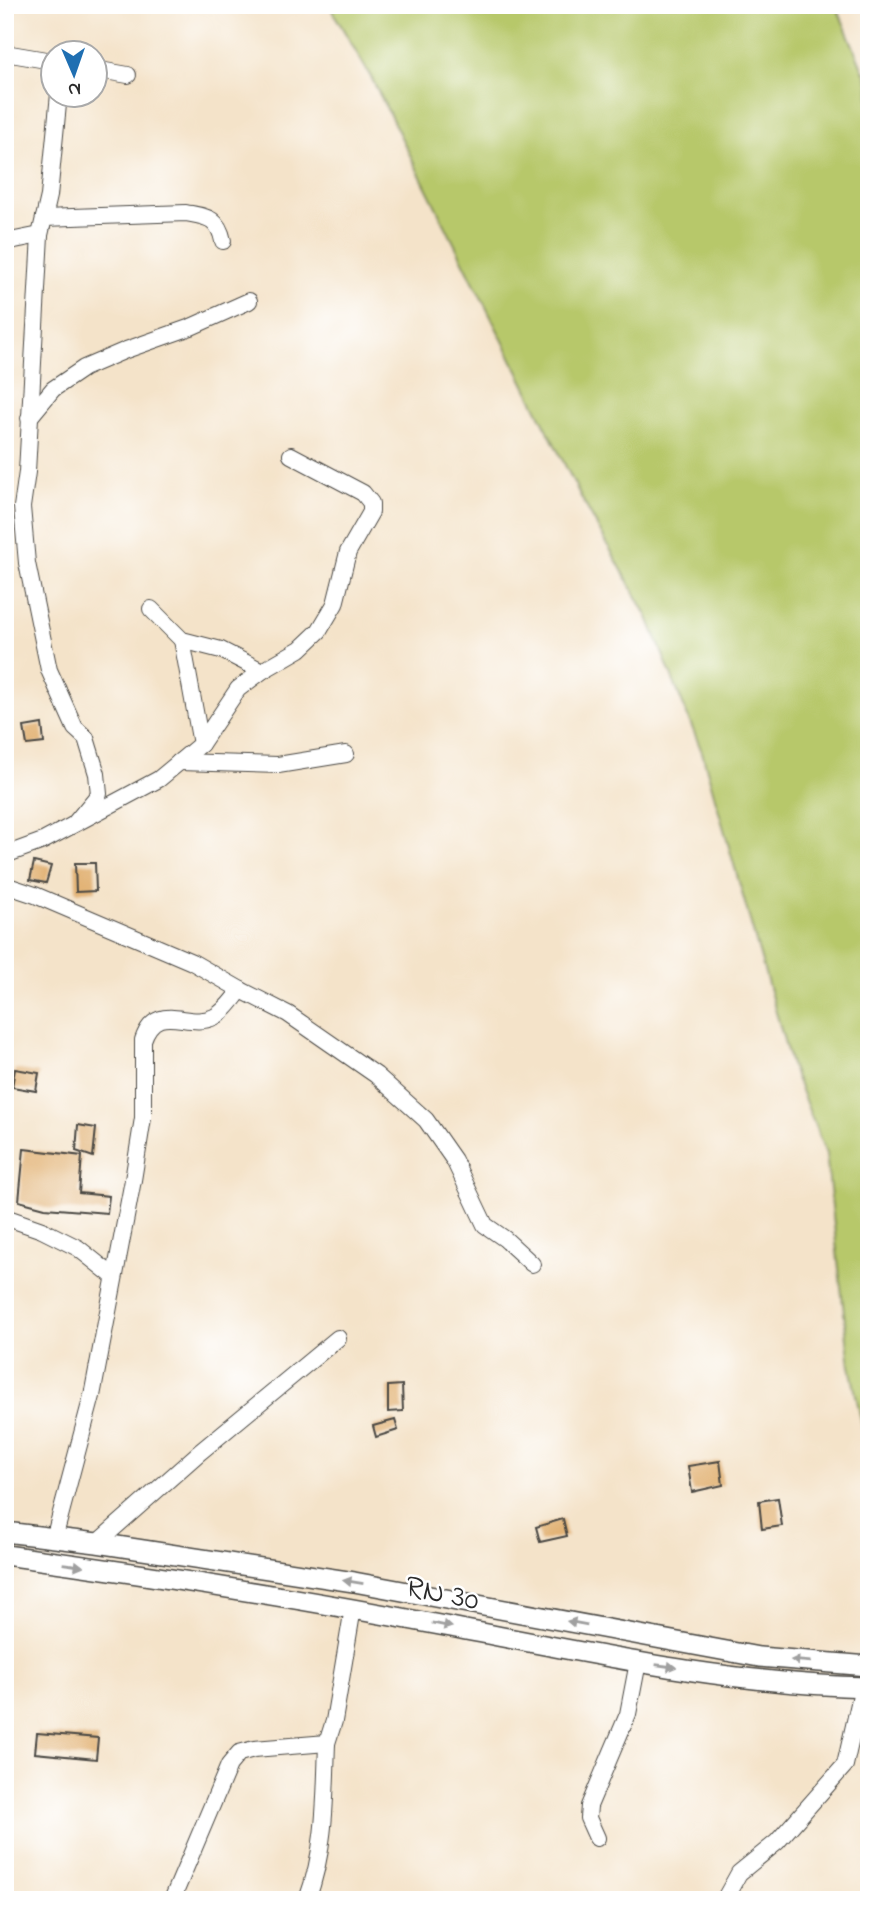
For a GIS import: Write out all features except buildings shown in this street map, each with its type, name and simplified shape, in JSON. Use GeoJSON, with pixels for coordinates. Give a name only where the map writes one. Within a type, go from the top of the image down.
{"type":"FeatureCollection","features":[{"type":"Feature","properties":{"kind":"main road","name":"RN 30"},"geometry":{"type":"LineString","coordinates":[[5,1532],[97,1543],[354,1582],[760,1657],[869,1666]]}},
{"type":"Feature","properties":{"kind":"main road","name":"RN 30"},"geometry":{"type":"LineString","coordinates":[[5,1555],[353,1608],[638,1662],[757,1679],[866,1686]]}},
{"type":"Feature","properties":{"kind":"street"},"geometry":{"type":"LineString","coordinates":[[5,53],[38,59]]}},
{"type":"Feature","properties":{"kind":"street"},"geometry":{"type":"LineString","coordinates":[[108,71],[128,75]]}},
{"type":"Feature","properties":{"kind":"street"},"geometry":{"type":"LineString","coordinates":[[58,108],[49,197],[40,235],[22,508],[27,563],[49,670],[75,728],[86,738],[97,774],[99,794],[75,823]]}},
{"type":"Feature","properties":{"kind":"street"},"geometry":{"type":"LineString","coordinates":[[44,218],[186,213],[209,218],[220,228],[223,241]]}},
{"type":"Feature","properties":{"kind":"street"},"geometry":{"type":"LineString","coordinates":[[5,242],[40,235]]}},
{"type":"Feature","properties":{"kind":"street"},"geometry":{"type":"LineString","coordinates":[[29,418],[54,389],[85,368],[125,350],[191,327],[249,301]]}},
{"type":"Feature","properties":{"kind":"street"},"geometry":{"type":"LineString","coordinates":[[5,855],[43,841],[159,779],[201,744],[238,689],[262,671],[300,649],[320,631],[335,604],[348,552],[372,512],[371,503],[362,493],[291,454]]}},
{"type":"Feature","properties":{"kind":"street"},"geometry":{"type":"LineString","coordinates":[[151,609],[182,640],[221,650],[262,671]]}},
{"type":"Feature","properties":{"kind":"street"},"geometry":{"type":"LineString","coordinates":[[182,640],[201,744]]}},
{"type":"Feature","properties":{"kind":"street"},"geometry":{"type":"LineString","coordinates":[[179,762],[278,765],[346,754]]}},
{"type":"Feature","properties":{"kind":"street"},"geometry":{"type":"LineString","coordinates":[[99,794],[120,801]]}},
{"type":"Feature","properties":{"kind":"street"},"geometry":{"type":"LineString","coordinates":[[5,886],[35,895],[192,962],[288,1014],[376,1075],[426,1119],[454,1160],[485,1225],[532,1264]]}},
{"type":"Feature","properties":{"kind":"street"},"geometry":{"type":"LineString","coordinates":[[54,1539],[92,1396],[113,1276],[134,1180],[143,1118],[143,1040],[147,1027],[156,1020],[169,1018],[211,1019],[241,990]]}},
{"type":"Feature","properties":{"kind":"street"},"geometry":{"type":"LineString","coordinates":[[5,1217],[42,1230],[78,1248],[113,1276]]}},
{"type":"Feature","properties":{"kind":"street"},"geometry":{"type":"LineString","coordinates":[[97,1543],[200,1452],[338,1338]]}},
{"type":"Feature","properties":{"kind":"street"},"geometry":{"type":"LineString","coordinates":[[307,1900],[316,1875],[325,1825],[327,1743],[334,1721],[353,1608]]}},
{"type":"Feature","properties":{"kind":"street"},"geometry":{"type":"LineString","coordinates":[[597,1838],[588,1818],[589,1806],[628,1714],[638,1662]]}},
{"type":"Feature","properties":{"kind":"street"},"geometry":{"type":"LineString","coordinates":[[724,1900],[739,1873],[777,1842],[845,1765],[866,1686]]}},
{"type":"Feature","properties":{"kind":"street"},"geometry":{"type":"LineString","coordinates":[[172,1900],[229,1765],[239,1753],[254,1749],[327,1743]]}},
{"type":"Feature","properties":{"kind":"green space"},"geometry":{"type":"Polygon","coordinates":[[[329,5],[836,5],[869,84],[869,1458],[850,1366],[826,1154],[791,1065],[702,752],[647,615],[582,499],[372,79],[329,5]]]}}]}
